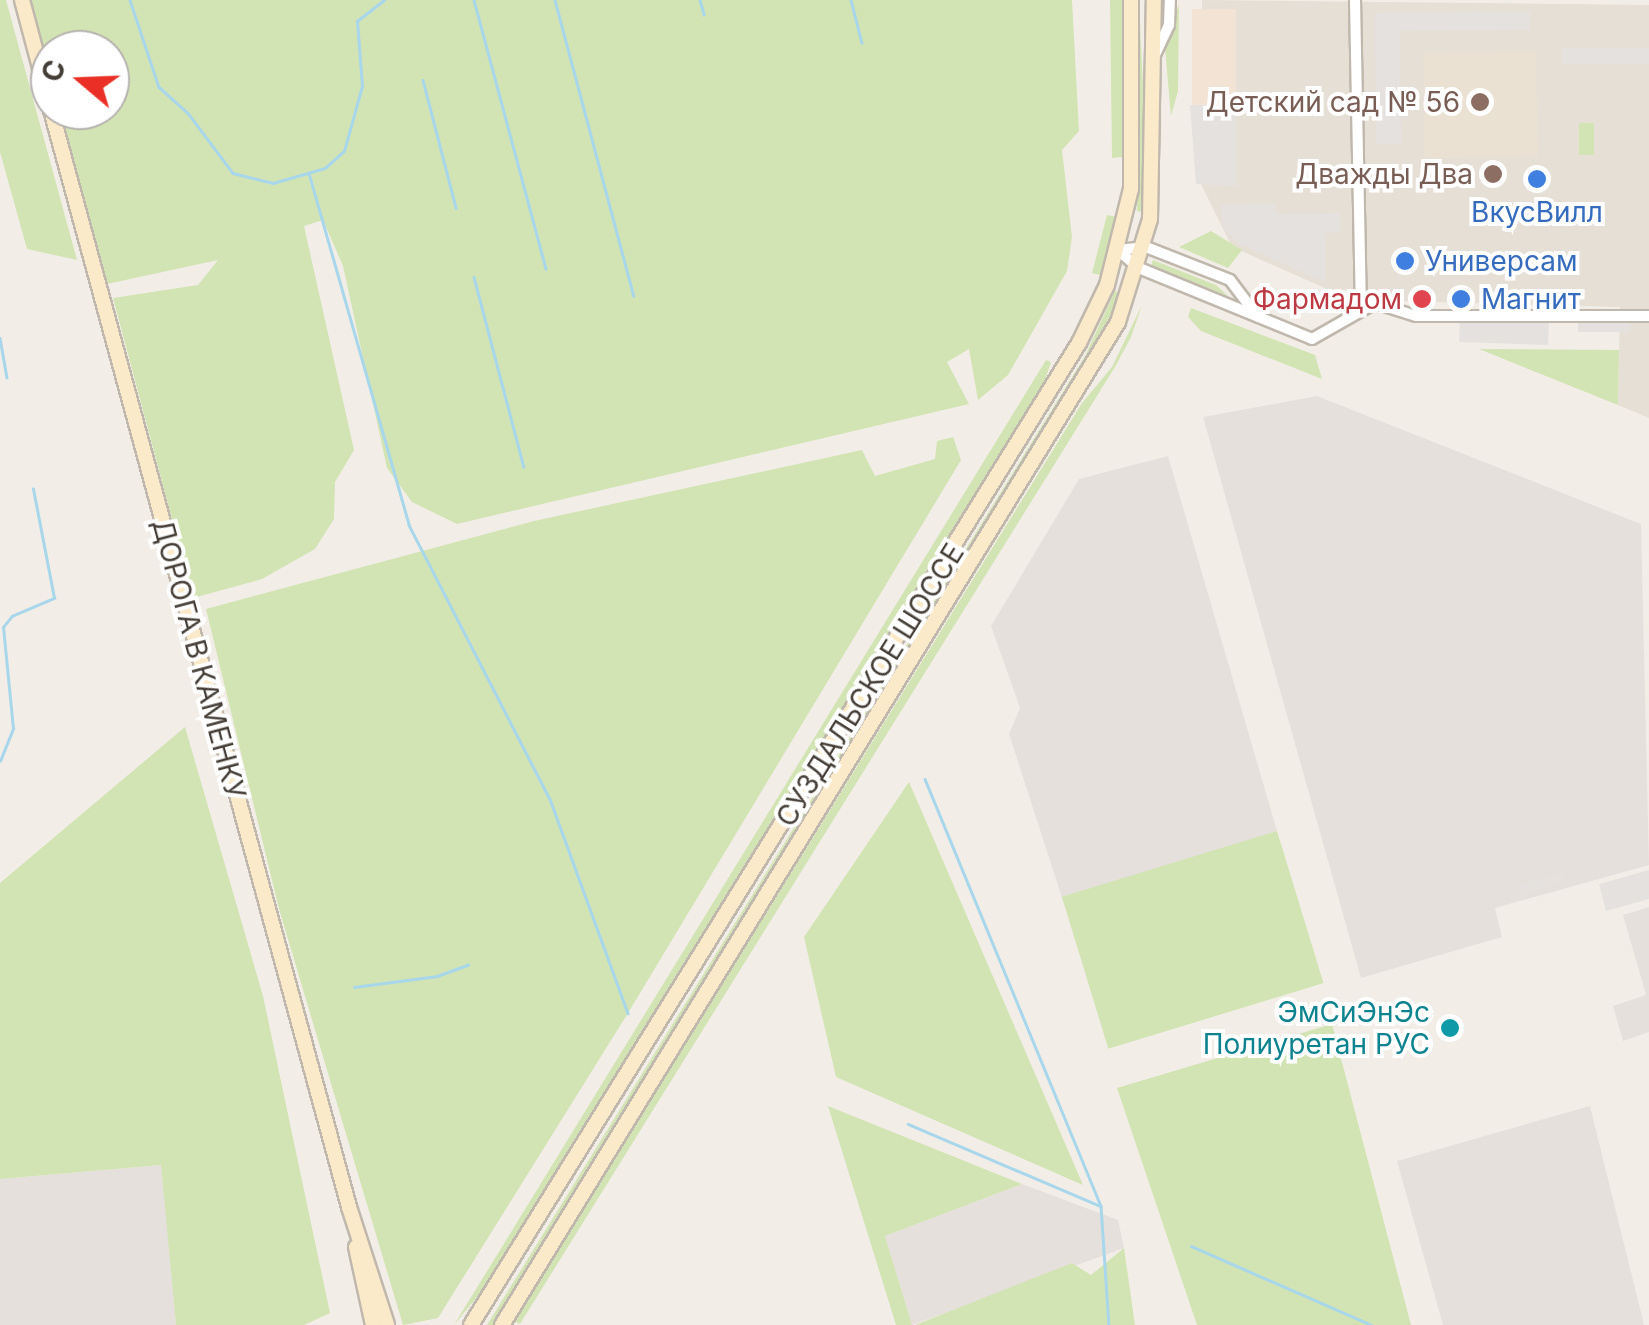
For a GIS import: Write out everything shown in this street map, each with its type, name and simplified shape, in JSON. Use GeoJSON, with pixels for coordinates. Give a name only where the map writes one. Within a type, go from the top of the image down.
{"type":"FeatureCollection","features":[{"type":"Feature","properties":{"kind":"main road","name":"ДОРОГА В КАМЕНКУ"},"geometry":{"type":"LineString","coordinates":[[22,0],[30,30]]}},
{"type":"Feature","properties":{"kind":"main road","name":"СУЗДАЛЬСКОЕ ШОССЕ"},"geometry":{"type":"LineString","coordinates":[[470,1325],[1038,415],[1093,315],[1118,250],[1133,167],[1131,0]]}},
{"type":"Feature","properties":{"kind":"main road","name":"СУЗДАЛЬСКОЕ ШОССЕ"},"geometry":{"type":"LineString","coordinates":[[502,1325],[1101,353],[1146,247],[1156,137],[1154,0]]}},
{"type":"Feature","properties":{"kind":"main road","name":"ДОРОГА В КАМЕНКУ"},"geometry":{"type":"LineString","coordinates":[[57,130],[349,1206],[388,1325]]}},
{"type":"Feature","properties":{"kind":"main road","name":"ДОРОГА В КАМЕНКУ"},"geometry":{"type":"LineString","coordinates":[[349,1206],[373,1325]]}},
{"type":"Feature","properties":{"kind":"street"},"geometry":{"type":"LineString","coordinates":[[1154,58],[1169,25],[1170,0]]}},
{"type":"Feature","properties":{"kind":"street"},"geometry":{"type":"LineString","coordinates":[[1355,0],[1362,310]]}},
{"type":"Feature","properties":{"kind":"street"},"geometry":{"type":"LineString","coordinates":[[1118,250],[1146,247],[1230,280],[1258,318]]}},
{"type":"Feature","properties":{"kind":"street"},"geometry":{"type":"LineString","coordinates":[[1118,250],[1140,268],[1312,339],[1375,303],[1416,316],[1649,316]]}},
{"type":"Feature","properties":{"kind":"shaded area"},"geometry":{"type":"Polygon","coordinates":[[[1202,0],[1649,5],[1649,418],[1618,405],[1620,307],[1352,300],[1232,247],[1199,180],[1192,105],[1236,104],[1235,9],[1202,10],[1202,0]]]}},
{"type":"Feature","properties":{"kind":"shaded area"},"geometry":{"type":"Polygon","coordinates":[[[1192,9],[1236,9],[1236,105],[1192,105],[1192,9]]]}},
{"type":"Feature","properties":{"kind":"shaded area"},"geometry":{"type":"Polygon","coordinates":[[[1530,12],[1530,30],[1400,31],[1401,144],[1376,144],[1375,13],[1530,12]]]}},
{"type":"Feature","properties":{"kind":"shaded area"},"geometry":{"type":"Polygon","coordinates":[[[1562,48],[1649,48],[1649,64],[1562,64],[1562,48]]]}},
{"type":"Feature","properties":{"kind":"shaded area","name":"Детский сад № 56"},"geometry":{"type":"Polygon","coordinates":[[[1536,51],[1538,156],[1425,158],[1423,53],[1536,51]]]}},
{"type":"Feature","properties":{"kind":"shaded area"},"geometry":{"type":"Polygon","coordinates":[[[1190,105],[1236,105],[1236,186],[1196,184],[1190,105]]]}},
{"type":"Feature","properties":{"kind":"shaded area"},"geometry":{"type":"Polygon","coordinates":[[[1275,204],[1275,214],[1340,213],[1340,232],[1325,233],[1325,282],[1239,244],[1223,228],[1221,205],[1275,204]]]}},
{"type":"Feature","properties":{"kind":"shaded area"},"geometry":{"type":"Polygon","coordinates":[[[1460,317],[1549,320],[1548,345],[1459,342],[1460,317]]]}},
{"type":"Feature","properties":{"kind":"shaded area"},"geometry":{"type":"Polygon","coordinates":[[[1578,321],[1630,321],[1630,332],[1578,332],[1578,321]]]}},
{"type":"Feature","properties":{"kind":"shaded area"},"geometry":{"type":"Polygon","coordinates":[[[1317,396],[1641,524],[1649,865],[1495,908],[1502,937],[1361,978],[1203,417],[1317,396]]]}},
{"type":"Feature","properties":{"kind":"shaded area"},"geometry":{"type":"Polygon","coordinates":[[[1168,456],[1277,831],[1064,904],[1009,734],[1020,708],[991,626],[1079,479],[1168,456]]]}},
{"type":"Feature","properties":{"kind":"shaded area"},"geometry":{"type":"Polygon","coordinates":[[[1649,870],[1649,899],[1606,911],[1599,884],[1649,870]]]}},
{"type":"Feature","properties":{"kind":"shaded area"},"geometry":{"type":"Polygon","coordinates":[[[1562,872],[1565,882],[1520,895],[1517,886],[1562,872]]]}},
{"type":"Feature","properties":{"kind":"shaded area"},"geometry":{"type":"Polygon","coordinates":[[[1649,907],[1649,1032],[1623,1041],[1613,1006],[1646,995],[1623,915],[1649,907]]]}},
{"type":"Feature","properties":{"kind":"shaded area"},"geometry":{"type":"Polygon","coordinates":[[[1590,1106],[1644,1325],[1443,1325],[1397,1161],[1590,1106]]]}},
{"type":"Feature","properties":{"kind":"shaded area"},"geometry":{"type":"Polygon","coordinates":[[[162,1165],[176,1325],[0,1325],[0,1179],[162,1165]]]}},
{"type":"Feature","properties":{"kind":"shaded area"},"geometry":{"type":"Polygon","coordinates":[[[1022,1184],[1118,1220],[1124,1248],[912,1325],[885,1236],[1022,1184]]]}},
{"type":"Feature","properties":{"kind":"green space"},"geometry":{"type":"Polygon","coordinates":[[[0,0],[6,0],[30,88],[30,130],[42,130],[77,260],[27,249],[0,152],[0,0]]]}},
{"type":"Feature","properties":{"kind":"green space"},"geometry":{"type":"Polygon","coordinates":[[[29,0],[1072,0],[1079,131],[1062,150],[1072,237],[1067,271],[1008,375],[978,400],[969,349],[947,362],[969,404],[457,524],[412,502],[387,468],[343,266],[323,220],[304,226],[354,450],[335,482],[334,519],[315,549],[262,579],[193,598],[113,298],[198,285],[218,260],[107,284],[65,130],[130,130],[130,30],[37,30],[29,0]]]}},
{"type":"Feature","properties":{"kind":"green space"},"geometry":{"type":"Polygon","coordinates":[[[1110,0],[1122,0],[1122,157],[1112,158],[1110,0]]]}},
{"type":"Feature","properties":{"kind":"green space"},"geometry":{"type":"Polygon","coordinates":[[[1139,0],[1147,174],[1142,212],[1137,211],[1139,0]]]}},
{"type":"Feature","properties":{"kind":"green space"},"geometry":{"type":"Polygon","coordinates":[[[1179,4],[1178,91],[1171,116],[1165,48],[1179,4]]]}},
{"type":"Feature","properties":{"kind":"green space"},"geometry":{"type":"Polygon","coordinates":[[[1579,123],[1594,123],[1594,155],[1579,155],[1579,123]]]}},
{"type":"Feature","properties":{"kind":"green space"},"geometry":{"type":"Polygon","coordinates":[[[1107,215],[1117,217],[1100,275],[1092,273],[1107,215]]]}},
{"type":"Feature","properties":{"kind":"green space"},"geometry":{"type":"Polygon","coordinates":[[[1211,231],[1242,250],[1228,268],[1179,247],[1211,231]]]}},
{"type":"Feature","properties":{"kind":"green space"},"geometry":{"type":"Polygon","coordinates":[[[1153,260],[1216,285],[1228,296],[1151,266],[1153,260]]]}},
{"type":"Feature","properties":{"kind":"green space"},"geometry":{"type":"Polygon","coordinates":[[[1115,291],[1120,294],[1091,357],[494,1325],[487,1325],[1085,356],[1115,291]]]}},
{"type":"Feature","properties":{"kind":"green space"},"geometry":{"type":"Polygon","coordinates":[[[1142,305],[1115,367],[520,1324],[514,1321],[1082,403],[1112,367],[1142,305]]]}},
{"type":"Feature","properties":{"kind":"green space"},"geometry":{"type":"Polygon","coordinates":[[[1191,308],[1315,355],[1322,379],[1201,331],[1188,317],[1191,308]]]}},
{"type":"Feature","properties":{"kind":"green space"},"geometry":{"type":"Polygon","coordinates":[[[1479,349],[1619,350],[1618,405],[1479,349]]]}},
{"type":"Feature","properties":{"kind":"green space"},"geometry":{"type":"Polygon","coordinates":[[[1046,360],[1051,362],[1043,386],[508,1259],[454,1325],[1046,360]]]}},
{"type":"Feature","properties":{"kind":"green space"},"geometry":{"type":"Polygon","coordinates":[[[953,437],[961,460],[628,1013],[438,1318],[403,1325],[279,909],[206,609],[534,521],[862,450],[875,476],[935,459],[937,441],[953,437]]]}},
{"type":"Feature","properties":{"kind":"green space"},"geometry":{"type":"Polygon","coordinates":[[[185,727],[263,996],[330,1313],[304,1325],[176,1325],[161,1165],[0,1179],[0,883],[185,727]]]}},
{"type":"Feature","properties":{"kind":"green space"},"geometry":{"type":"Polygon","coordinates":[[[909,782],[1083,1185],[836,1077],[804,937],[909,782]]]}},
{"type":"Feature","properties":{"kind":"green space"},"geometry":{"type":"Polygon","coordinates":[[[1277,831],[1323,983],[1108,1049],[1062,897],[1277,831]]]}},
{"type":"Feature","properties":{"kind":"green space"},"geometry":{"type":"Polygon","coordinates":[[[1332,1024],[1411,1325],[1197,1325],[1117,1088],[1332,1024]]]}},
{"type":"Feature","properties":{"kind":"green space"},"geometry":{"type":"Polygon","coordinates":[[[828,1106],[1022,1184],[885,1236],[912,1325],[896,1325],[828,1106]]]}},
{"type":"Feature","properties":{"kind":"green space"},"geometry":{"type":"Polygon","coordinates":[[[1124,1248],[1135,1325],[915,1325],[1072,1263],[1091,1275],[1124,1248]]]}},
{"type":"Feature","properties":{"kind":"waterway"},"geometry":{"type":"LineString","coordinates":[[130,0],[159,87],[188,113],[233,173],[273,183],[325,168],[344,151],[362,86],[357,21],[384,0]]}},
{"type":"Feature","properties":{"kind":"waterway"},"geometry":{"type":"LineString","coordinates":[[474,0],[546,268]]}},
{"type":"Feature","properties":{"kind":"waterway"},"geometry":{"type":"LineString","coordinates":[[555,0],[634,296]]}},
{"type":"Feature","properties":{"kind":"waterway"},"geometry":{"type":"LineString","coordinates":[[700,0],[704,14]]}},
{"type":"Feature","properties":{"kind":"waterway"},"geometry":{"type":"LineString","coordinates":[[851,0],[862,43]]}},
{"type":"Feature","properties":{"kind":"waterway"},"geometry":{"type":"LineString","coordinates":[[423,80],[456,208]]}},
{"type":"Feature","properties":{"kind":"waterway"},"geometry":{"type":"LineString","coordinates":[[309,173],[409,525],[550,799],[628,1013]]}},
{"type":"Feature","properties":{"kind":"waterway"},"geometry":{"type":"LineString","coordinates":[[474,277],[524,467]]}},
{"type":"Feature","properties":{"kind":"waterway"},"geometry":{"type":"LineString","coordinates":[[0,338],[7,377]]}},
{"type":"Feature","properties":{"kind":"waterway"},"geometry":{"type":"LineString","coordinates":[[0,761],[13,729],[3,627],[12,616],[54,598],[33,489]]}},
{"type":"Feature","properties":{"kind":"waterway"},"geometry":{"type":"LineString","coordinates":[[925,779],[1101,1206],[1109,1325]]}},
{"type":"Feature","properties":{"kind":"waterway"},"geometry":{"type":"LineString","coordinates":[[354,987],[437,976],[468,965]]}},
{"type":"Feature","properties":{"kind":"waterway"},"geometry":{"type":"LineString","coordinates":[[908,1124],[1100,1206]]}},
{"type":"Feature","properties":{"kind":"waterway"},"geometry":{"type":"LineString","coordinates":[[1191,1246],[1372,1325]]}},
{"type":"Feature","properties":{"kind":"place","name":"Детский сад № 56"},"geometry":{"type":"Point","coordinates":[1480,102]}},
{"type":"Feature","properties":{"kind":"place","name":"Дважды Два"},"geometry":{"type":"Point","coordinates":[1493,174]}},
{"type":"Feature","properties":{"kind":"place","name":"ВкусВилл"},"geometry":{"type":"Point","coordinates":[1537,179]}},
{"type":"Feature","properties":{"kind":"place","name":"Универсам"},"geometry":{"type":"Point","coordinates":[1405,261]}},
{"type":"Feature","properties":{"kind":"place","name":"Фармадом"},"geometry":{"type":"Point","coordinates":[1422,299]}},
{"type":"Feature","properties":{"kind":"place","name":"Магнит"},"geometry":{"type":"Point","coordinates":[1461,299]}},
{"type":"Feature","properties":{"kind":"place","name":"ЭмСиЭнЭс Полиуретан РУС"},"geometry":{"type":"Point","coordinates":[1450,1028]}}]}
